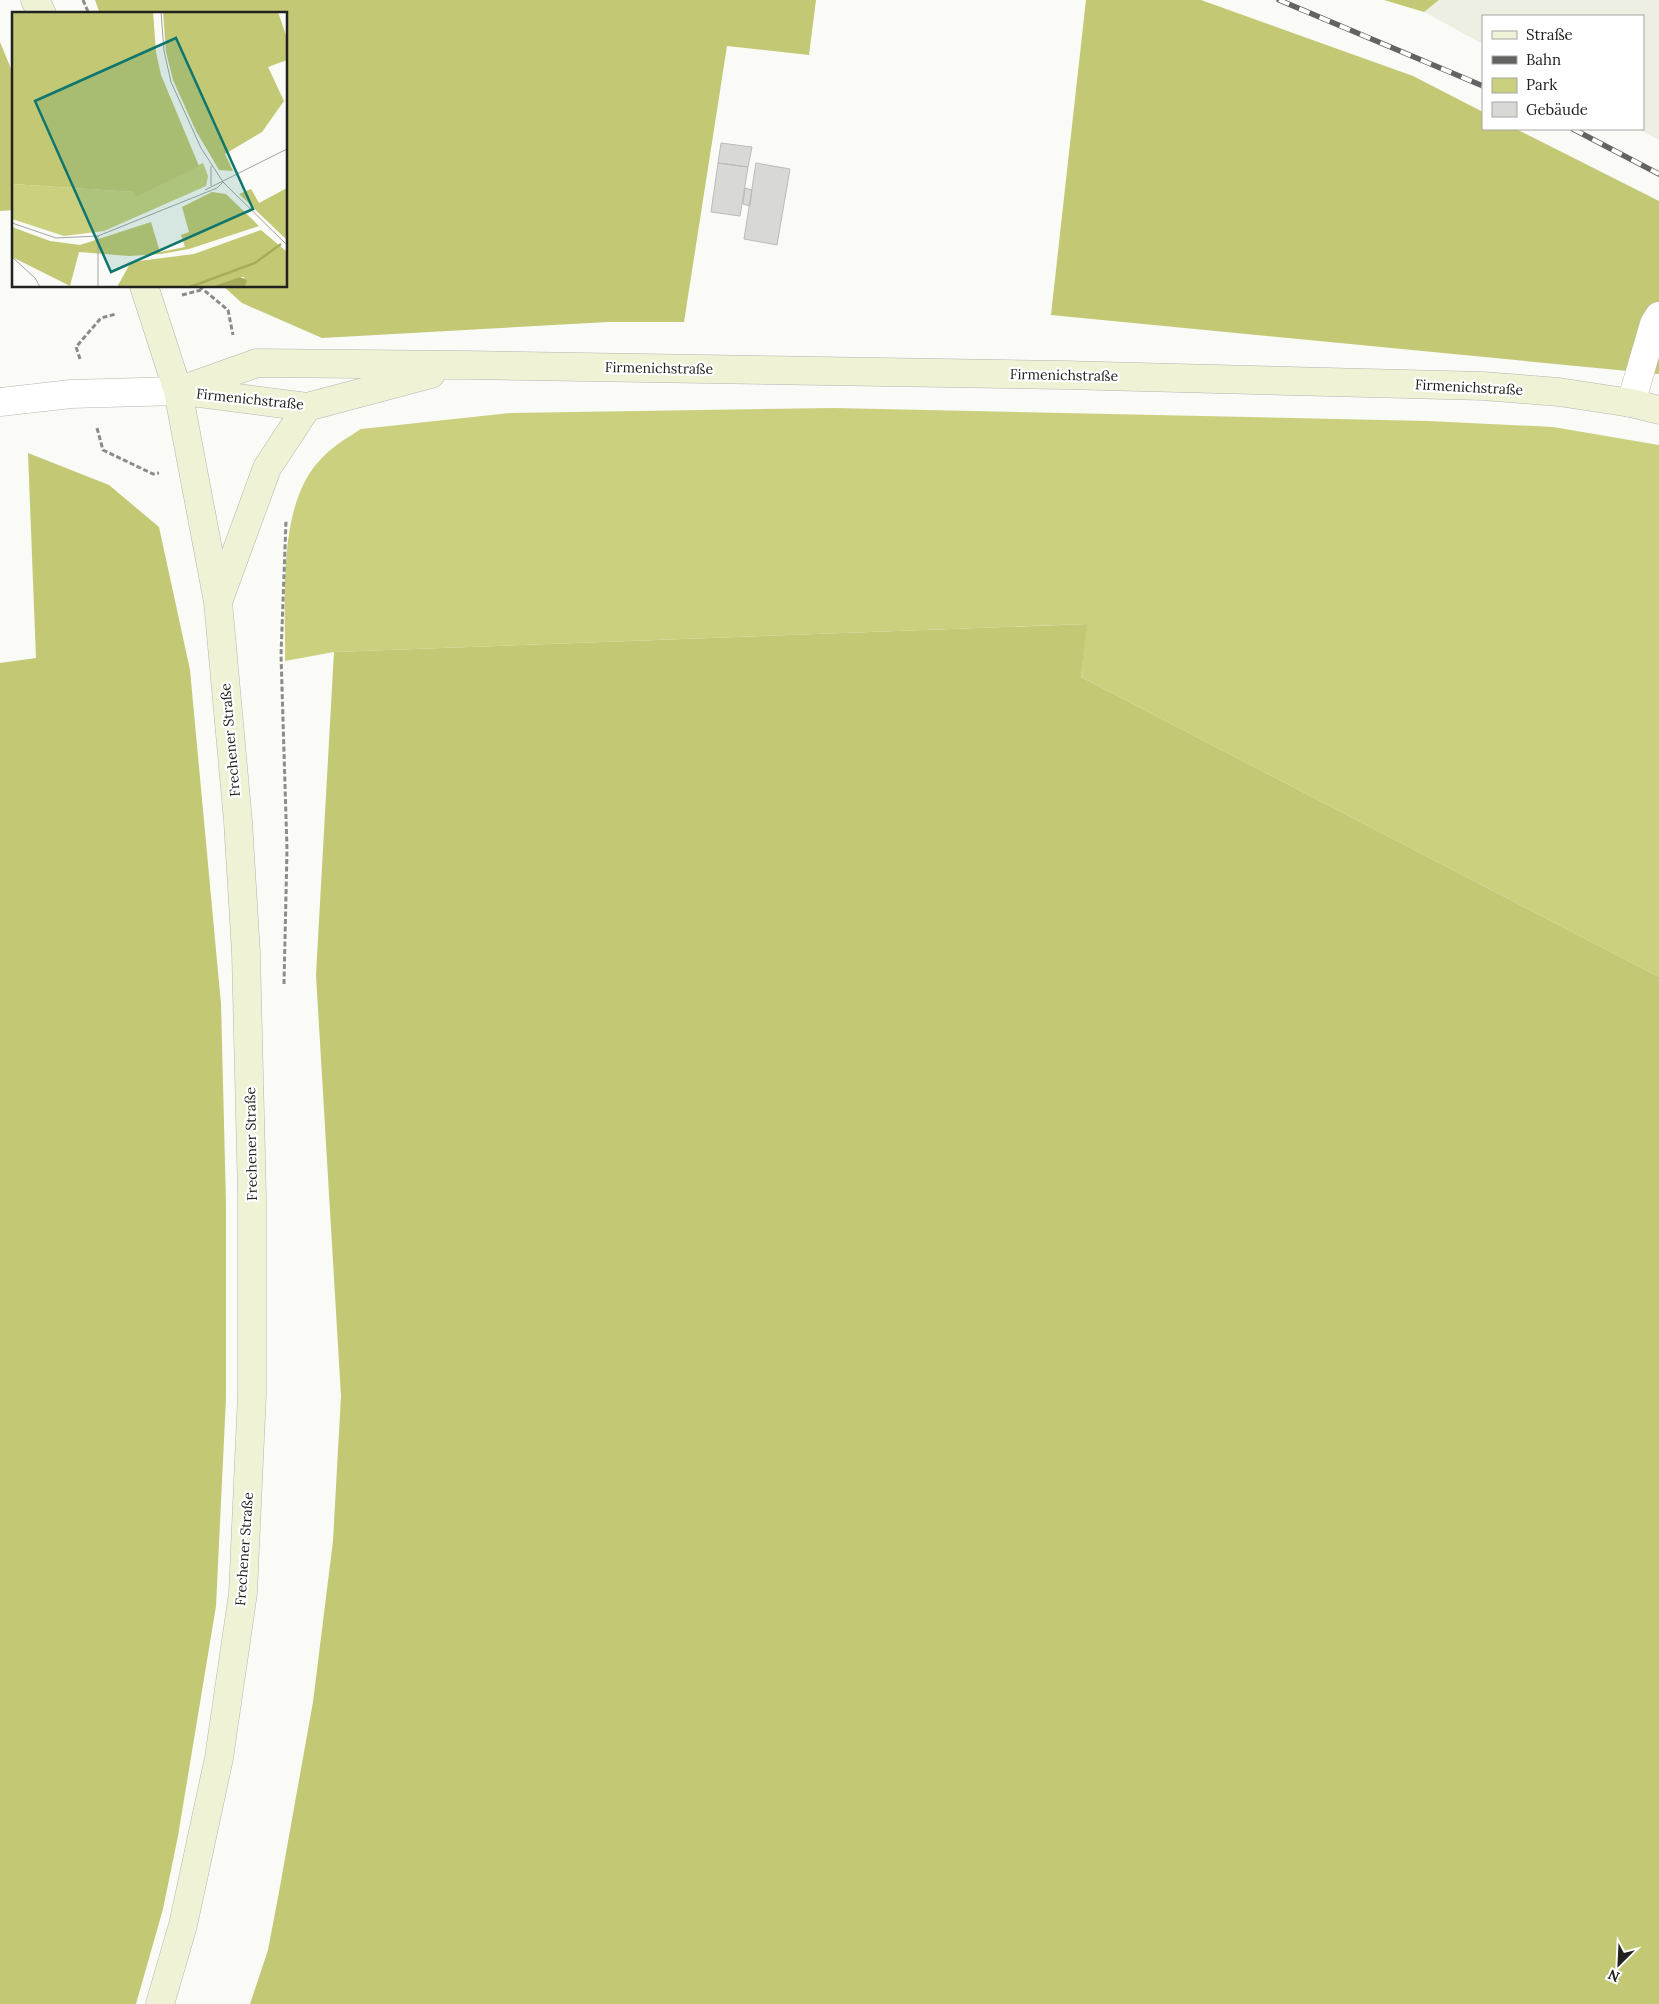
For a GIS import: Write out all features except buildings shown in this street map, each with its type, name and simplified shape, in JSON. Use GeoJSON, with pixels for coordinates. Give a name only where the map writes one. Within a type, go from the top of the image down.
{"type":"FeatureCollection","features":[{"type":"Feature","properties":{"kind":"street"},"geometry":{"type":"LineString","coordinates":[[36,0],[41,12]]}},
{"type":"Feature","properties":{"kind":"street","name":"Frechener Straße"},"geometry":{"type":"LineString","coordinates":[[145,288],[178,391],[218,602],[238,821],[246,952],[252,1186],[252,1394],[243,1593],[219,1758],[183,1924],[160,2004]]}},
{"type":"Feature","properties":{"kind":"street"},"geometry":{"type":"LineString","coordinates":[[1631,403],[1654,324],[1659,316]]}},
{"type":"Feature","properties":{"kind":"street","name":"Firmenichstraße"},"geometry":{"type":"LineString","coordinates":[[178,391],[257,363],[467,365],[1054,374],[1483,386],[1559,392],[1631,403],[1659,410]]}},
{"type":"Feature","properties":{"kind":"street","name":"Firmenichstraße"},"geometry":{"type":"LineString","coordinates":[[0,402],[71,394],[178,391],[307,407],[467,365]]}},
{"type":"Feature","properties":{"kind":"street"},"geometry":{"type":"LineString","coordinates":[[218,602],[268,468],[307,407]]}},
{"type":"Feature","properties":{"kind":"path"},"geometry":{"type":"LineString","coordinates":[[83,0],[88,12]]}},
{"type":"Feature","properties":{"kind":"shaded area"},"geometry":{"type":"Polygon","coordinates":[[[1439,0],[1659,0],[1659,140],[1640,130],[1644,130],[1644,15],[1482,15],[1482,43],[1424,12],[1439,0]]]}},
{"type":"Feature","properties":{"kind":"green space"},"geometry":{"type":"Polygon","coordinates":[[[95,0],[816,0],[809,55],[727,46],[684,322],[608,322],[322,338],[242,303],[225,288],[288,288],[288,12],[99,12],[95,0]]]}},
{"type":"Feature","properties":{"kind":"green space"},"geometry":{"type":"Polygon","coordinates":[[[1086,0],[1201,0],[1413,76],[1482,111],[1482,130],[1518,130],[1659,201],[1659,374],[1051,315],[1086,0]]]}},
{"type":"Feature","properties":{"kind":"green space"},"geometry":{"type":"Polygon","coordinates":[[[1384,0],[1439,0],[1424,12],[1384,0]]]}},
{"type":"Feature","properties":{"kind":"green space"},"geometry":{"type":"Polygon","coordinates":[[[0,42],[12,71],[12,210],[0,211],[0,42]]]}},
{"type":"Feature","properties":{"kind":"green space"},"geometry":{"type":"Polygon","coordinates":[[[834,408],[1428,421],[1553,427],[1659,445],[1659,977],[1081,677],[1086,624],[334,652],[285,661],[286,555],[290,527],[297,502],[307,478],[321,459],[335,446],[361,429],[511,413],[834,408]]]}},
{"type":"Feature","properties":{"kind":"green space"},"geometry":{"type":"Polygon","coordinates":[[[28,453],[109,485],[159,527],[190,670],[221,1004],[226,1204],[226,1398],[216,1606],[178,1836],[163,1909],[136,2004],[0,2004],[0,663],[36,658],[28,453]]]}},
{"type":"Feature","properties":{"kind":"green space"},"geometry":{"type":"Polygon","coordinates":[[[1087,624],[1081,677],[1659,977],[1659,2004],[250,2004],[268,1950],[279,1892],[313,1702],[333,1541],[341,1396],[316,975],[334,652],[1087,624]]]}},
{"type":"Feature","properties":{"kind":"railway"},"geometry":{"type":"LineString","coordinates":[[1279,0],[1482,86]]}},
{"type":"Feature","properties":{"kind":"railway"},"geometry":{"type":"LineString","coordinates":[[1575,130],[1659,174]]}}]}
